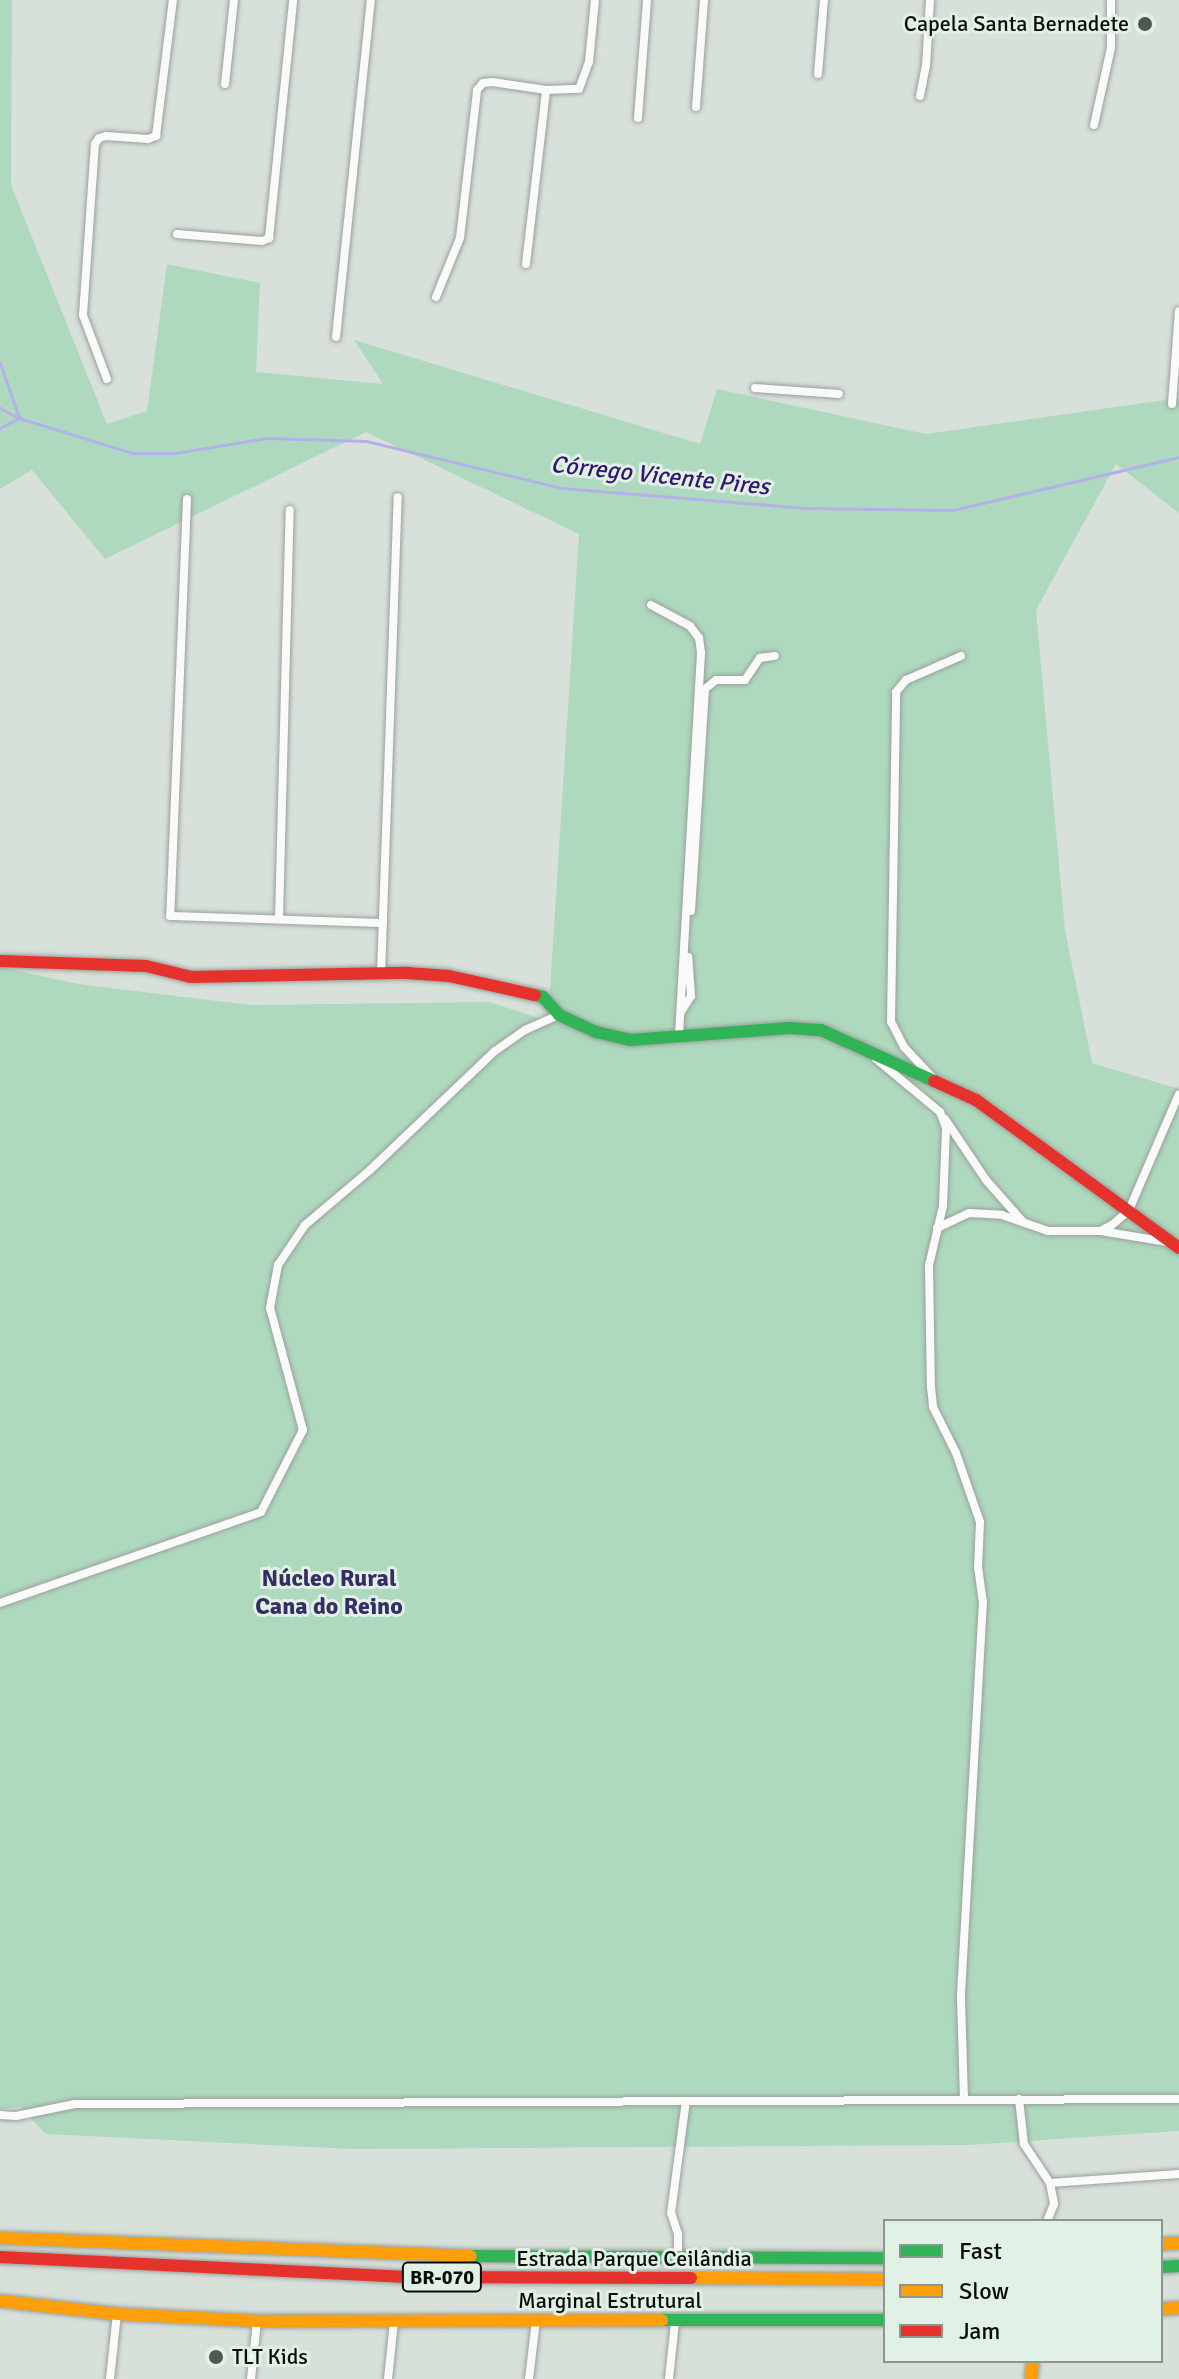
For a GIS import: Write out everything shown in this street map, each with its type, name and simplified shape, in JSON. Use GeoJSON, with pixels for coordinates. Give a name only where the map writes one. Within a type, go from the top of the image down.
{"type":"FeatureCollection","features":[{"type":"Feature","properties":{"kind":"main road"},"geometry":{"type":"LineString","coordinates":[[0,961],[146,966],[191,977],[381,976],[407,973],[482,981],[543,997],[559,1015],[613,1038],[790,1028],[821,1030],[976,1100],[1176,1245]]}},
{"type":"Feature","properties":{"kind":"main road","name":"Estrada Parque Ceilândia"},"geometry":{"type":"LineString","coordinates":[[0,2238],[417,2256],[883,2258]]}},
{"type":"Feature","properties":{"kind":"main road","name":"Estrada Parque Ceilândia"},"geometry":{"type":"LineString","coordinates":[[0,2257],[413,2277],[882,2281]]}},
{"type":"Feature","properties":{"kind":"main road","name":"Marginal Estrutural"},"geometry":{"type":"LineString","coordinates":[[0,2301],[117,2314],[257,2321],[883,2320]]}},
{"type":"Feature","properties":{"kind":"street"},"geometry":{"type":"LineString","coordinates":[[107,379],[83,315],[95,144],[106,136],[148,139],[156,136],[173,0]]}},
{"type":"Feature","properties":{"kind":"street"},"geometry":{"type":"LineString","coordinates":[[225,84],[234,0]]}},
{"type":"Feature","properties":{"kind":"street"},"geometry":{"type":"LineString","coordinates":[[177,234],[262,241],[269,238],[293,0]]}},
{"type":"Feature","properties":{"kind":"street"},"geometry":{"type":"LineString","coordinates":[[336,337],[371,0]]}},
{"type":"Feature","properties":{"kind":"street"},"geometry":{"type":"LineString","coordinates":[[436,297],[460,238],[477,90],[483,83],[492,82],[546,90],[579,89],[584,79],[595,0]]}},
{"type":"Feature","properties":{"kind":"street"},"geometry":{"type":"LineString","coordinates":[[638,118],[647,0]]}},
{"type":"Feature","properties":{"kind":"street"},"geometry":{"type":"LineString","coordinates":[[696,107],[704,0]]}},
{"type":"Feature","properties":{"kind":"street"},"geometry":{"type":"LineString","coordinates":[[818,74],[824,0]]}},
{"type":"Feature","properties":{"kind":"street"},"geometry":{"type":"LineString","coordinates":[[920,96],[926,66],[930,0]]}},
{"type":"Feature","properties":{"kind":"street"},"geometry":{"type":"LineString","coordinates":[[1094,125],[1111,48],[1111,0]]}},
{"type":"Feature","properties":{"kind":"street"},"geometry":{"type":"LineString","coordinates":[[526,264],[546,90]]}},
{"type":"Feature","properties":{"kind":"street"},"geometry":{"type":"LineString","coordinates":[[1172,404],[1179,311]]}},
{"type":"Feature","properties":{"kind":"street"},"geometry":{"type":"LineString","coordinates":[[755,388],[839,394]]}},
{"type":"Feature","properties":{"kind":"street"},"geometry":{"type":"LineString","coordinates":[[381,976],[398,497]]}},
{"type":"Feature","properties":{"kind":"street"},"geometry":{"type":"LineString","coordinates":[[187,499],[170,916],[383,923]]}},
{"type":"Feature","properties":{"kind":"street"},"geometry":{"type":"LineString","coordinates":[[279,918],[290,510]]}},
{"type":"Feature","properties":{"kind":"street"},"geometry":{"type":"LineString","coordinates":[[651,605],[690,626],[699,638],[701,653],[679,1036]]}},
{"type":"Feature","properties":{"kind":"street"},"geometry":{"type":"LineString","coordinates":[[681,1012],[691,996],[688,964],[705,689],[716,680],[745,680],[760,658],[775,656]]}},
{"type":"Feature","properties":{"kind":"street"},"geometry":{"type":"LineString","coordinates":[[933,1079],[904,1047],[891,1022],[896,692],[906,680],[961,656]]}},
{"type":"Feature","properties":{"kind":"street"},"geometry":{"type":"LineString","coordinates":[[0,1603],[261,1512],[303,1430],[270,1308],[278,1265],[305,1225],[370,1170],[495,1051],[525,1030],[559,1015]]}},
{"type":"Feature","properties":{"kind":"street"},"geometry":{"type":"LineString","coordinates":[[874,1056],[940,1112],[986,1180],[1024,1223]]}},
{"type":"Feature","properties":{"kind":"street"},"geometry":{"type":"LineString","coordinates":[[1100,1231],[1129,1210],[1179,1094]]}},
{"type":"Feature","properties":{"kind":"street"},"geometry":{"type":"LineString","coordinates":[[940,1112],[946,1128],[943,1206],[929,1265],[933,1407],[956,1453],[980,1522],[978,1567],[983,1601],[961,1998],[964,2098]]}},
{"type":"Feature","properties":{"kind":"street"},"geometry":{"type":"LineString","coordinates":[[936,1229],[969,1213],[1002,1215],[1048,1231],[1100,1231],[1176,1245]]}},
{"type":"Feature","properties":{"kind":"street"},"geometry":{"type":"LineString","coordinates":[[1019,2099],[1024,2144],[1050,2183],[1054,2204],[1048,2219]]}},
{"type":"Feature","properties":{"kind":"street"},"geometry":{"type":"LineString","coordinates":[[0,2115],[16,2116],[75,2104],[1179,2099]]}},
{"type":"Feature","properties":{"kind":"street"},"geometry":{"type":"LineString","coordinates":[[678,2258],[678,2234],[671,2213],[686,2101]]}},
{"type":"Feature","properties":{"kind":"street"},"geometry":{"type":"LineString","coordinates":[[1050,2183],[1179,2174]]}},
{"type":"Feature","properties":{"kind":"street"},"geometry":{"type":"LineString","coordinates":[[110,2379],[117,2314]]}},
{"type":"Feature","properties":{"kind":"street"},"geometry":{"type":"LineString","coordinates":[[529,2379],[536,2320]]}},
{"type":"Feature","properties":{"kind":"street"},"geometry":{"type":"LineString","coordinates":[[251,2379],[257,2321]]}},
{"type":"Feature","properties":{"kind":"street"},"geometry":{"type":"LineString","coordinates":[[388,2379],[394,2322]]}},
{"type":"Feature","properties":{"kind":"street"},"geometry":{"type":"LineString","coordinates":[[669,2379],[675,2322]]}},
{"type":"Feature","properties":{"kind":"green space"},"geometry":{"type":"Polygon","coordinates":[[[0,0],[12,0],[11,185],[107,424],[147,411],[167,264],[260,283],[256,372],[383,384],[354,340],[700,444],[717,389],[926,434],[1179,398],[1179,513],[1116,464],[1036,610],[1065,930],[1092,1063],[1179,1089],[1179,2131],[969,2145],[353,2149],[46,2134],[20,2107],[0,2109],[0,967],[78,984],[250,1005],[489,1002],[548,1021],[579,534],[366,432],[105,559],[32,470],[0,489],[0,0]]]}},
{"type":"Feature","properties":{"kind":"waterway"},"geometry":{"type":"LineString","coordinates":[[0,363],[19,418]]}},
{"type":"Feature","properties":{"kind":"waterway"},"geometry":{"type":"LineString","coordinates":[[0,408],[19,418]]}},
{"type":"Feature","properties":{"kind":"waterway","name":"Córrego Vicente Pires"},"geometry":{"type":"LineString","coordinates":[[0,428],[19,418],[132,453],[175,453],[267,438],[366,441],[562,488],[803,508],[953,510],[1179,457]]}},
{"type":"Feature","properties":{"kind":"traffic: fast"},"geometry":{"type":"LineString","coordinates":[[535,995],[543,997],[559,1015],[596,1032],[630,1040],[790,1028],[821,1030],[934,1081]]}},
{"type":"Feature","properties":{"kind":"traffic: fast"},"geometry":{"type":"LineString","coordinates":[[471,2256],[883,2258]]}},
{"type":"Feature","properties":{"kind":"traffic: fast"},"geometry":{"type":"LineString","coordinates":[[1163,2267],[1179,2266]]}},
{"type":"Feature","properties":{"kind":"traffic: fast"},"geometry":{"type":"LineString","coordinates":[[662,2320],[883,2320]]}},
{"type":"Feature","properties":{"kind":"traffic: slow"},"geometry":{"type":"LineString","coordinates":[[0,2238],[471,2256]]}},
{"type":"Feature","properties":{"kind":"traffic: slow"},"geometry":{"type":"LineString","coordinates":[[1163,2244],[1179,2243]]}},
{"type":"Feature","properties":{"kind":"traffic: slow"},"geometry":{"type":"LineString","coordinates":[[691,2278],[883,2279]]}},
{"type":"Feature","properties":{"kind":"traffic: slow"},"geometry":{"type":"LineString","coordinates":[[0,2301],[117,2314],[257,2321],[662,2320]]}},
{"type":"Feature","properties":{"kind":"traffic: slow"},"geometry":{"type":"LineString","coordinates":[[1163,2309],[1179,2308]]}},
{"type":"Feature","properties":{"kind":"traffic: slow"},"geometry":{"type":"LineString","coordinates":[[1031,2379],[1033,2363]]}},
{"type":"Feature","properties":{"kind":"traffic: jam"},"geometry":{"type":"LineString","coordinates":[[0,961],[146,966],[191,977],[407,973],[449,976],[535,995]]}},
{"type":"Feature","properties":{"kind":"traffic: jam"},"geometry":{"type":"LineString","coordinates":[[934,1081],[976,1100],[1179,1248]]}},
{"type":"Feature","properties":{"kind":"traffic: jam"},"geometry":{"type":"LineString","coordinates":[[0,2257],[413,2277],[691,2278]]}},
{"type":"Feature","properties":{"kind":"place","name":"Capela Santa Bernadete"},"geometry":{"type":"Point","coordinates":[1145,24]}},
{"type":"Feature","properties":{"kind":"place","name":"TLT Kids"},"geometry":{"type":"Point","coordinates":[216,2357]}},
{"type":"Feature","properties":{"kind":"district","name":"Núcleo Rural Cana do Reino"},"geometry":{"type":"Point","coordinates":[329,1593]}}]}
